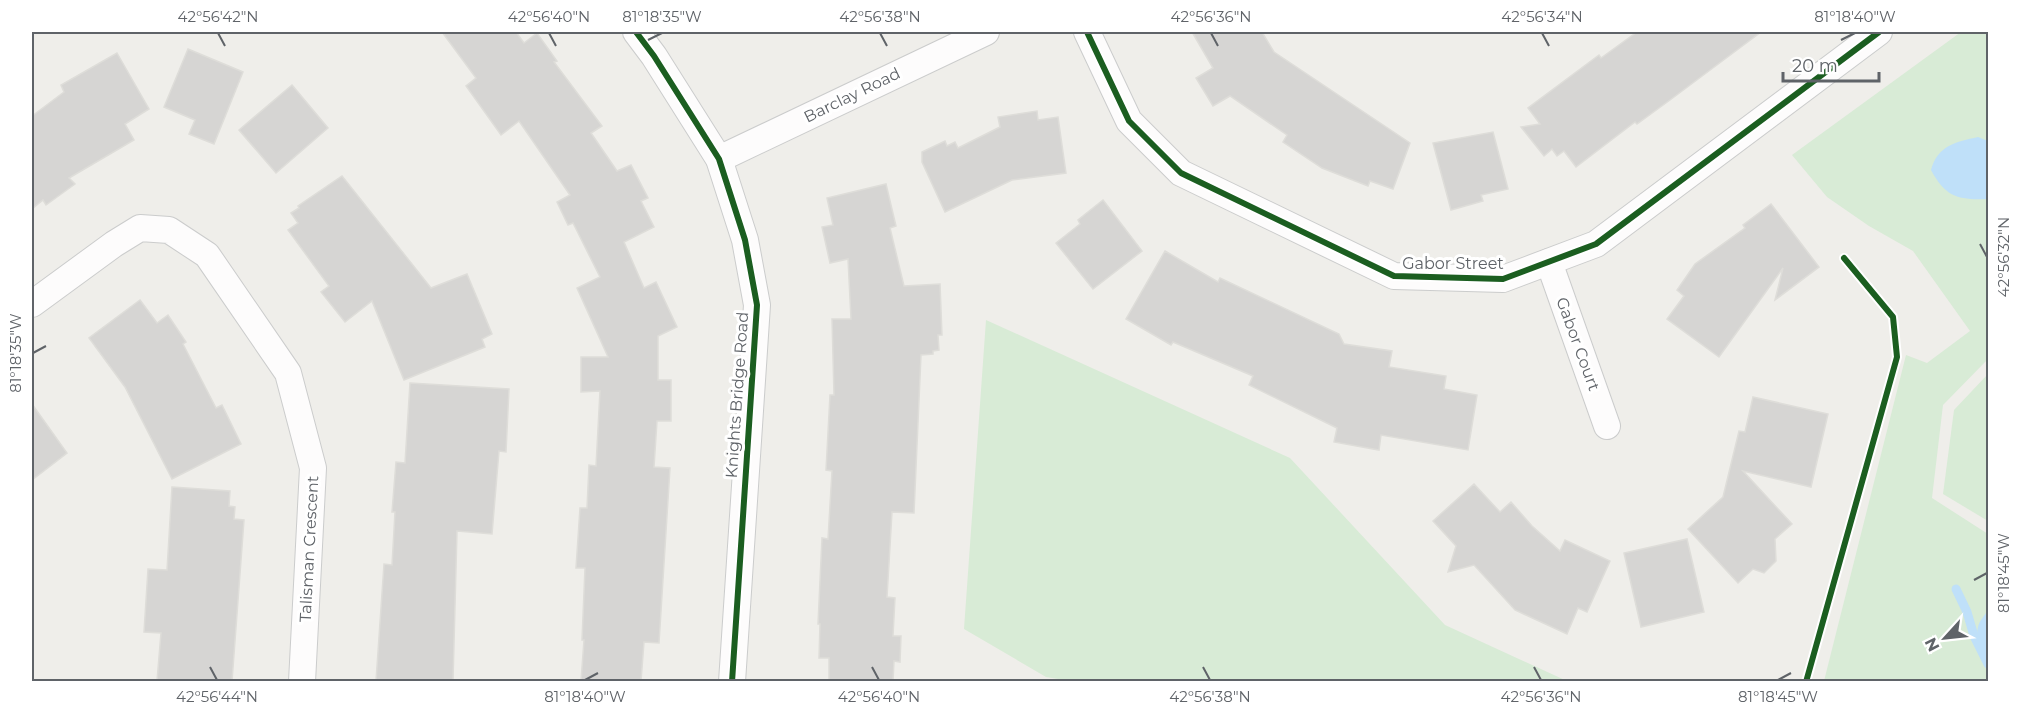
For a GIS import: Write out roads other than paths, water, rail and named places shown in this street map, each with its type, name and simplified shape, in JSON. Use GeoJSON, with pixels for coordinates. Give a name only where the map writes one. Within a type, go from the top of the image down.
{"type":"FeatureCollection","features":[{"type":"Feature","properties":{"kind":"street","name":"Knights Bridge Road"},"geometry":{"type":"LineString","coordinates":[[636,32],[654,56],[719,159],[745,240],[757,305],[732,681]]}},
{"type":"Feature","properties":{"kind":"street","name":"Barclay Road"},"geometry":{"type":"LineString","coordinates":[[719,159],[986,32]]}},
{"type":"Feature","properties":{"kind":"street","name":"Gabor Street"},"geometry":{"type":"LineString","coordinates":[[1087,32],[1130,121],[1181,173],[1394,276],[1503,279],[1596,244],[1879,32]]}},
{"type":"Feature","properties":{"kind":"street","name":"Talisman Crescent"},"geometry":{"type":"LineString","coordinates":[[32,304],[114,244],[140,228],[169,230],[207,255],[288,374],[313,468],[302,681]]}},
{"type":"Feature","properties":{"kind":"street","name":"Gabor Court"},"geometry":{"type":"LineString","coordinates":[[1549,262],[1607,426]]}},
{"type":"Feature","properties":{"kind":"water"},"geometry":{"type":"Polygon","coordinates":[[[1978,137],[1988,141],[1988,199],[1961,198],[1948,192],[1931,170],[1943,150],[1962,141],[1978,137]]]}},
{"type":"Feature","properties":{"kind":"water"},"geometry":{"type":"Polygon","coordinates":[[[1988,610],[1988,664],[1978,647],[1977,632],[1988,610]]]}},
{"type":"Feature","properties":{"kind":"waterway"},"geometry":{"type":"LineString","coordinates":[[1956,589],[1967,612],[1974,636],[1988,664]]}}]}
